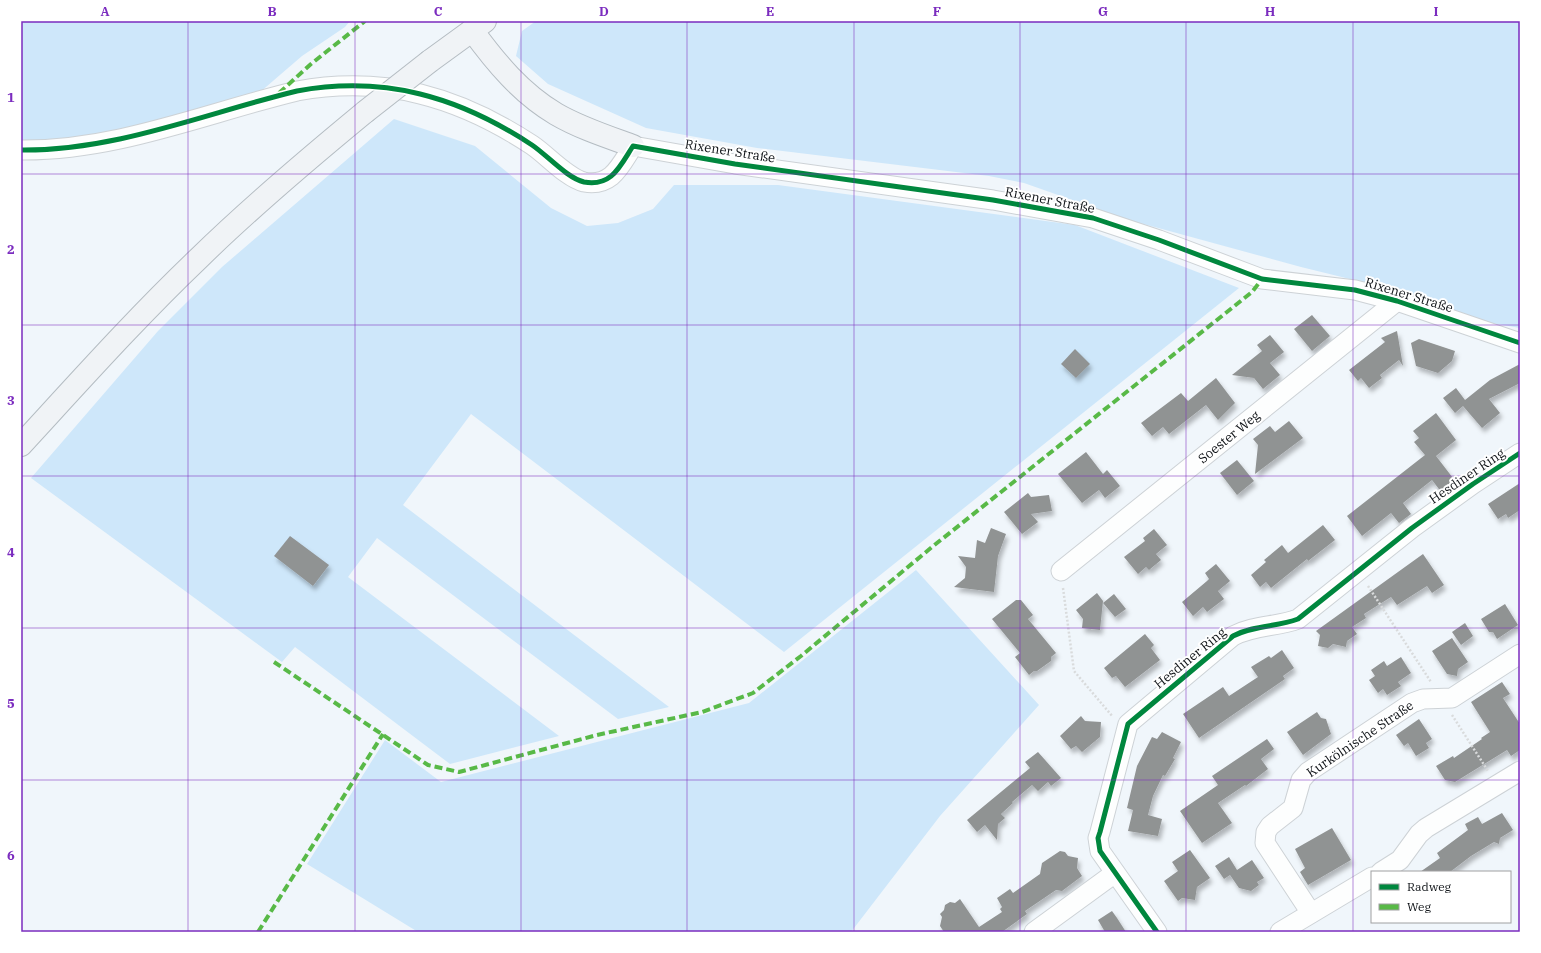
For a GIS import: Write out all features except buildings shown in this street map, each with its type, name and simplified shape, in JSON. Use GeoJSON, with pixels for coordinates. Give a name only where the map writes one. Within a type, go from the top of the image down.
{"type":"FeatureCollection","features":[{"type":"Feature","properties":{"kind":"main road"},"geometry":{"type":"LineString","coordinates":[[21,445],[143,313],[198,258],[261,200],[365,112],[430,61],[478,26],[497,64],[510,78],[556,114],[604,136],[633,146]]}},
{"type":"Feature","properties":{"kind":"street"},"geometry":{"type":"LineString","coordinates":[[21,150],[41,151],[91,145],[297,91],[316,88],[364,85],[426,94],[476,113],[534,146],[575,178],[584,182],[605,181],[609,178],[633,146]]}},
{"type":"Feature","properties":{"kind":"street","name":"Rixener Straße"},"geometry":{"type":"LineString","coordinates":[[633,146],[735,164],[993,200],[1093,218],[1159,240],[1262,279],[1355,290],[1397,301],[1520,343]]}},
{"type":"Feature","properties":{"kind":"street","name":"Soester Weg"},"geometry":{"type":"LineString","coordinates":[[1061,571],[1397,301]]}},
{"type":"Feature","properties":{"kind":"street","name":"Hesdiner Ring"},"geometry":{"type":"LineString","coordinates":[[1157,932],[1100,851],[1098,838],[1128,724],[1234,636],[1248,629],[1283,624],[1298,619],[1437,509],[1520,453]]}},
{"type":"Feature","properties":{"kind":"street","name":"Kurkölnische Straße"},"geometry":{"type":"LineString","coordinates":[[1311,913],[1265,843],[1266,832],[1270,826],[1293,808],[1301,780],[1308,772],[1412,703],[1422,700],[1442,700],[1452,698],[1520,654]]}},
{"type":"Feature","properties":{"kind":"street"},"geometry":{"type":"LineString","coordinates":[[1383,871],[1400,860],[1419,834],[1426,828],[1520,771]]}},
{"type":"Feature","properties":{"kind":"street"},"geometry":{"type":"LineString","coordinates":[[1034,932],[1115,873]]}},
{"type":"Feature","properties":{"kind":"street"},"geometry":{"type":"LineString","coordinates":[[1280,932],[1371,878]]}},
{"type":"Feature","properties":{"kind":"path"},"geometry":{"type":"LineString","coordinates":[[1358,570],[1431,683]]}},
{"type":"Feature","properties":{"kind":"path"},"geometry":{"type":"LineString","coordinates":[[1061,571],[1074,672],[1125,731]]}},
{"type":"Feature","properties":{"kind":"path"},"geometry":{"type":"LineString","coordinates":[[1442,700],[1497,785]]}},
{"type":"Feature","properties":{"kind":"shaded area"},"geometry":{"type":"Polygon","coordinates":[[[21,21],[350,21],[345,27],[302,56],[259,93],[155,123],[99,135],[21,145],[21,21]]]}},
{"type":"Feature","properties":{"kind":"shaded area"},"geometry":{"type":"Polygon","coordinates":[[[536,21],[1520,21],[1520,328],[1480,321],[1415,295],[1301,267],[1129,220],[1024,183],[989,176],[757,148],[646,128],[548,84],[516,56],[522,31],[536,21]]]}},
{"type":"Feature","properties":{"kind":"shaded area"},"geometry":{"type":"Polygon","coordinates":[[[394,119],[475,146],[551,208],[587,226],[618,223],[653,209],[674,185],[778,185],[1075,225],[1239,288],[784,652],[471,414],[403,505],[669,707],[618,719],[377,538],[348,577],[559,736],[450,764],[295,647],[282,662],[31,478],[158,331],[222,267],[394,119]]]}},
{"type":"Feature","properties":{"kind":"shaded area"},"geometry":{"type":"Polygon","coordinates":[[[916,570],[1039,705],[940,816],[851,932],[418,932],[307,864],[385,740],[441,782],[749,703],[916,570]]]}},
{"type":"Feature","properties":{"kind":"marked path"},"geometry":{"type":"LineString","coordinates":[[279,93],[311,64],[365,21]]}},
{"type":"Feature","properties":{"kind":"marked path"},"geometry":{"type":"LineString","coordinates":[[274,662],[428,765],[459,772],[597,735],[702,712],[753,693],[801,656],[932,547],[1252,292],[1262,279]]}},
{"type":"Feature","properties":{"kind":"marked path"},"geometry":{"type":"LineString","coordinates":[[258,932],[383,734]]}},
{"type":"Feature","properties":{"kind":"cycle path"},"geometry":{"type":"LineString","coordinates":[[21,150],[56,149],[126,138],[297,91],[329,87],[361,86],[391,88],[420,94],[477,114],[505,128],[532,145],[571,176],[584,182],[594,183],[608,178],[619,167],[633,146],[735,164],[993,200],[1093,218],[1159,240],[1262,279],[1355,290],[1397,301],[1520,343]]}},
{"type":"Feature","properties":{"kind":"cycle path"},"geometry":{"type":"LineString","coordinates":[[1157,932],[1100,851],[1098,838],[1128,724],[1233,636],[1241,632],[1298,619],[1412,528],[1473,484],[1520,453]]}}]}
